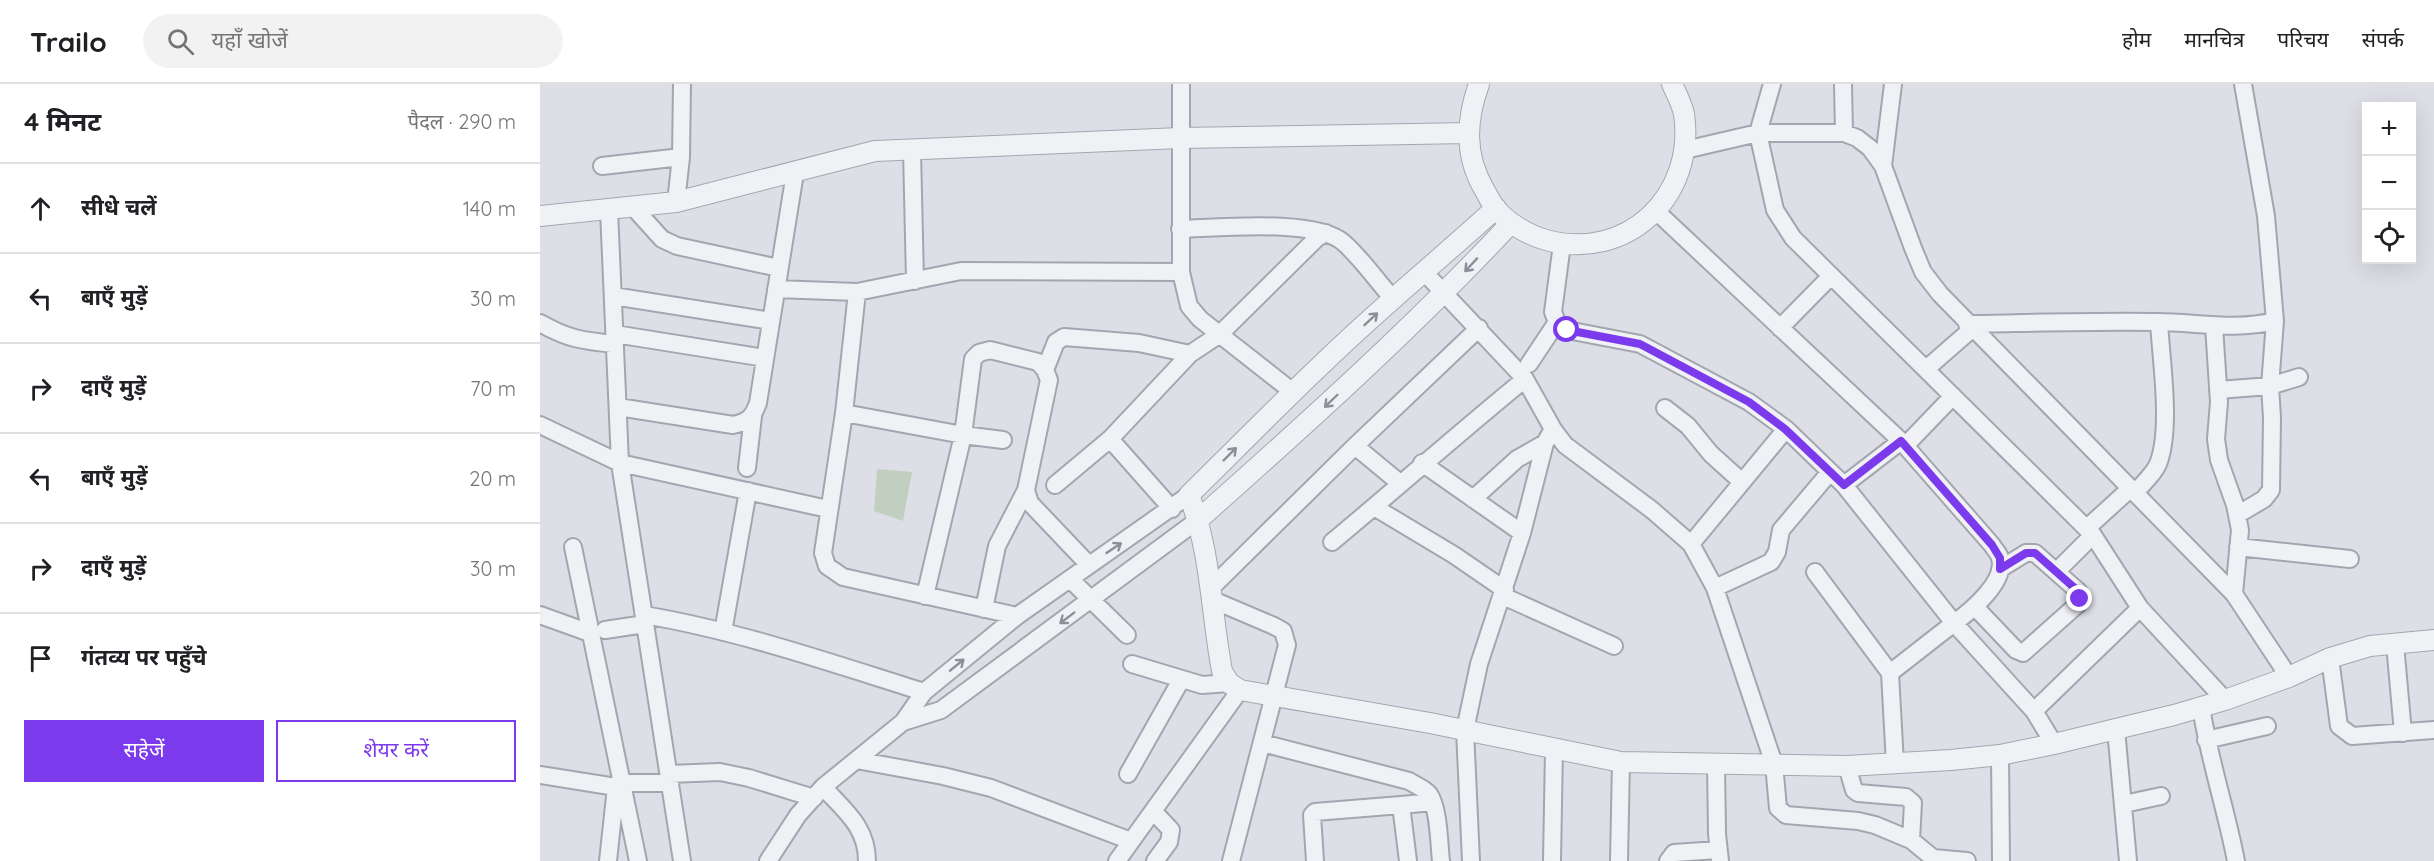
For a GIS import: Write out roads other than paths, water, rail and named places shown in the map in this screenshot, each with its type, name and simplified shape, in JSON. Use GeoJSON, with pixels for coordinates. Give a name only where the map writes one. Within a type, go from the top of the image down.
{"type":"FeatureCollection","features":[{"type":"Feature","properties":{"kind":"street"},"geometry":{"type":"LineString","coordinates":[[676,202],[681,157],[682,84]]}},
{"type":"Feature","properties":{"kind":"street"},"geometry":{"type":"LineString","coordinates":[[1181,84],[1181,272],[1189,306],[1200,319],[1293,392]]}},
{"type":"Feature","properties":{"kind":"street"},"geometry":{"type":"LineString","coordinates":[[1479,84],[1468,133],[1475,173],[1496,208],[1511,223],[1535,237],[1562,244],[1596,243],[1628,232],[1656,211],[1675,183],[1685,150],[1684,112],[1672,84]]}},
{"type":"Feature","properties":{"kind":"street"},"geometry":{"type":"LineString","coordinates":[[1772,84],[1758,133],[1775,210],[1792,238],[2090,532],[2140,608],[2225,700]]}},
{"type":"Feature","properties":{"kind":"street"},"geometry":{"type":"LineString","coordinates":[[1843,84],[1844,133]]}},
{"type":"Feature","properties":{"kind":"street"},"geometry":{"type":"LineString","coordinates":[[1883,166],[1893,84]]}},
{"type":"Feature","properties":{"kind":"street"},"geometry":{"type":"LineString","coordinates":[[2237,515],[2264,499],[2271,490],[2270,386],[2275,321],[2266,216],[2243,84]]}},
{"type":"Feature","properties":{"kind":"street"},"geometry":{"type":"LineString","coordinates":[[540,216],[676,202],[875,151],[1180,138],[1468,133]]}},
{"type":"Feature","properties":{"kind":"street"},"geometry":{"type":"LineString","coordinates":[[1685,150],[1758,133],[1844,133],[1857,138],[1870,148],[1883,166],[1923,272],[1940,294],[2234,594],[2289,677]]}},
{"type":"Feature","properties":{"kind":"street"},"geometry":{"type":"LineString","coordinates":[[912,150],[915,282]]}},
{"type":"Feature","properties":{"kind":"street"},"geometry":{"type":"LineString","coordinates":[[602,166],[681,157]]}},
{"type":"Feature","properties":{"kind":"street"},"geometry":{"type":"LineString","coordinates":[[747,468],[753,416],[758,403],[795,173]]}},
{"type":"Feature","properties":{"kind":"street"},"geometry":{"type":"LineString","coordinates":[[634,208],[662,240],[779,268]]}},
{"type":"Feature","properties":{"kind":"street"},"geometry":{"type":"LineString","coordinates":[[768,861],[798,815],[856,760],[903,722],[924,692],[1017,616],[1189,495],[1293,392],[1496,208]]}},
{"type":"Feature","properties":{"kind":"street"},"geometry":{"type":"LineString","coordinates":[[609,210],[620,463],[682,861]]}},
{"type":"Feature","properties":{"kind":"street"},"geometry":{"type":"LineString","coordinates":[[1656,211],[1903,444],[1992,545],[2000,558],[1998,576],[1975,607],[1890,674]]}},
{"type":"Feature","properties":{"kind":"street"},"geometry":{"type":"LineString","coordinates":[[903,722],[941,710],[1198,520],[1316,415],[1445,293],[1511,223]]}},
{"type":"Feature","properties":{"kind":"street"},"geometry":{"type":"LineString","coordinates":[[1180,229],[1295,227],[1326,233],[1344,242],[1393,299]]}},
{"type":"Feature","properties":{"kind":"street"},"geometry":{"type":"LineString","coordinates":[[1055,485],[1110,440],[1191,354],[1220,334],[1317,238],[1326,233]]}},
{"type":"Feature","properties":{"kind":"street"},"geometry":{"type":"LineString","coordinates":[[1562,244],[1553,312],[1557,322],[1567,330],[1640,344],[1749,402],[1785,429],[1844,485],[1954,623],[2034,711],[2054,744]]}},
{"type":"Feature","properties":{"kind":"street"},"geometry":{"type":"LineString","coordinates":[[776,288],[857,292],[961,272],[1181,272]]}},
{"type":"Feature","properties":{"kind":"street"},"geometry":{"type":"LineString","coordinates":[[1425,273],[1479,328],[1527,371],[1549,436],[1504,593],[1479,664],[1465,730],[1471,861]]}},
{"type":"Feature","properties":{"kind":"street"},"geometry":{"type":"LineString","coordinates":[[1780,328],[1831,276]]}},
{"type":"Feature","properties":{"kind":"street"},"geometry":{"type":"LineString","coordinates":[[857,292],[844,413],[823,553],[827,566],[843,576],[1017,616]]}},
{"type":"Feature","properties":{"kind":"street"},"geometry":{"type":"LineString","coordinates":[[613,296],[771,321]]}},
{"type":"Feature","properties":{"kind":"street"},"geometry":{"type":"LineString","coordinates":[[1926,369],[1970,326],[2159,322],[2252,326],[2275,321]]}},
{"type":"Feature","properties":{"kind":"street"},"geometry":{"type":"LineString","coordinates":[[1332,542],[1401,484],[1527,371],[1557,322]]}},
{"type":"Feature","properties":{"kind":"street"},"geometry":{"type":"LineString","coordinates":[[2057,571],[2090,532],[2158,465],[2163,441],[2164,414],[2159,322]]}},
{"type":"Feature","properties":{"kind":"street"},"geometry":{"type":"LineString","coordinates":[[540,323],[576,340],[615,339],[765,358]]}},
{"type":"Feature","properties":{"kind":"street"},"geometry":{"type":"LineString","coordinates":[[2214,326],[2218,390],[2216,439],[2219,460],[2240,530],[2234,594]]}},
{"type":"Feature","properties":{"kind":"street"},"geometry":{"type":"LineString","coordinates":[[1212,594],[1355,446],[1479,328]]}},
{"type":"Feature","properties":{"kind":"street"},"geometry":{"type":"LineString","coordinates":[[1045,370],[1056,342],[1064,337],[1139,344],[1191,354]]}},
{"type":"Feature","properties":{"kind":"street"},"geometry":{"type":"LineString","coordinates":[[925,596],[963,435],[973,359],[979,353],[990,350],[1038,362],[1045,370],[1048,380],[1026,490],[997,546],[984,609]]}},
{"type":"Feature","properties":{"kind":"street"},"geometry":{"type":"LineString","coordinates":[[2218,390],[2270,386],[2299,377]]}},
{"type":"Feature","properties":{"kind":"street"},"geometry":{"type":"LineString","coordinates":[[1844,485],[1903,444],[1953,396]]}},
{"type":"Feature","properties":{"kind":"street"},"geometry":{"type":"LineString","coordinates":[[618,407],[733,425],[745,423],[753,416]]}},
{"type":"Feature","properties":{"kind":"street"},"geometry":{"type":"LineString","coordinates":[[1665,408],[1688,426],[1711,454],[1742,482]]}},
{"type":"Feature","properties":{"kind":"street"},"geometry":{"type":"LineString","coordinates":[[844,413],[1003,440]]}},
{"type":"Feature","properties":{"kind":"street"},"geometry":{"type":"LineString","coordinates":[[540,425],[620,463],[828,509]]}},
{"type":"Feature","properties":{"kind":"street"},"geometry":{"type":"LineString","coordinates":[[1691,544],[1785,429]]}},
{"type":"Feature","properties":{"kind":"street"},"geometry":{"type":"LineString","coordinates":[[1473,499],[1517,459],[1549,436]]}},
{"type":"Feature","properties":{"kind":"street"},"geometry":{"type":"LineString","coordinates":[[1549,436],[1565,445],[1652,510],[1691,544],[1715,588],[1774,764],[1780,812],[1786,815],[1858,821],[1911,840],[1933,860],[1967,861]]}},
{"type":"Feature","properties":{"kind":"street"},"geometry":{"type":"LineString","coordinates":[[1110,440],[1172,509]]}},
{"type":"Feature","properties":{"kind":"street"},"geometry":{"type":"LineString","coordinates":[[1355,446],[1401,484]]}},
{"type":"Feature","properties":{"kind":"street"},"geometry":{"type":"LineString","coordinates":[[1422,463],[1522,533]]}},
{"type":"Feature","properties":{"kind":"street"},"geometry":{"type":"LineString","coordinates":[[1715,588],[1771,562],[1777,552],[1782,530],[1830,472]]}},
{"type":"Feature","properties":{"kind":"street"},"geometry":{"type":"LineString","coordinates":[[1026,490],[1030,503],[1089,565]]}},
{"type":"Feature","properties":{"kind":"street"},"geometry":{"type":"LineString","coordinates":[[723,632],[748,491]]}},
{"type":"Feature","properties":{"kind":"street"},"geometry":{"type":"LineString","coordinates":[[1189,495],[1198,520],[1212,594],[1222,671],[1234,686]]}},
{"type":"Feature","properties":{"kind":"street"},"geometry":{"type":"LineString","coordinates":[[1374,507],[1454,555],[1504,593],[1614,646]]}},
{"type":"Feature","properties":{"kind":"street"},"geometry":{"type":"LineString","coordinates":[[573,547],[597,632],[620,785],[638,861]]}},
{"type":"Feature","properties":{"kind":"street"},"geometry":{"type":"LineString","coordinates":[[2238,548],[2350,560]]}},
{"type":"Feature","properties":{"kind":"street"},"geometry":{"type":"LineString","coordinates":[[1975,607],[2016,650],[2026,652],[2078,604],[2080,599],[2078,591],[2035,553],[2031,552],[2000,569]]}},
{"type":"Feature","properties":{"kind":"street"},"geometry":{"type":"LineString","coordinates":[[1815,572],[1890,674],[1895,764]]}},
{"type":"Feature","properties":{"kind":"street"},"geometry":{"type":"LineString","coordinates":[[1070,579],[1127,635]]}},
{"type":"Feature","properties":{"kind":"street"},"geometry":{"type":"LineString","coordinates":[[1212,594],[1274,626],[1286,637],[1287,645],[1231,861]]}},
{"type":"Feature","properties":{"kind":"street"},"geometry":{"type":"LineString","coordinates":[[2034,711],[2140,608]]}},
{"type":"Feature","properties":{"kind":"street"},"geometry":{"type":"LineString","coordinates":[[540,615],[597,632],[644,619],[685,622],[924,692]]}},
{"type":"Feature","properties":{"kind":"street"},"geometry":{"type":"LineString","coordinates":[[1132,664],[1202,685],[1234,686],[1621,762],[1847,766],[2000,755],[2054,744],[2225,700],[2289,677],[2330,658],[2370,646],[2434,640]]}},
{"type":"Feature","properties":{"kind":"street"},"geometry":{"type":"LineString","coordinates":[[2395,644],[2403,733]]}},
{"type":"Feature","properties":{"kind":"street"},"geometry":{"type":"LineString","coordinates":[[2330,658],[2339,726],[2344,732],[2352,736],[2434,730]]}},
{"type":"Feature","properties":{"kind":"street"},"geometry":{"type":"LineString","coordinates":[[1128,774],[1181,680]]}},
{"type":"Feature","properties":{"kind":"street"},"geometry":{"type":"LineString","coordinates":[[1117,861],[1153,811],[1234,686]]}},
{"type":"Feature","properties":{"kind":"street"},"geometry":{"type":"LineString","coordinates":[[2201,707],[2206,740],[2225,806],[2236,861]]}},
{"type":"Feature","properties":{"kind":"street"},"geometry":{"type":"LineString","coordinates":[[2206,740],[2267,726]]}},
{"type":"Feature","properties":{"kind":"street"},"geometry":{"type":"LineString","coordinates":[[2116,729],[2129,861]]}},
{"type":"Feature","properties":{"kind":"street"},"geometry":{"type":"LineString","coordinates":[[1262,743],[1409,781],[1429,794],[1441,861]]}},
{"type":"Feature","properties":{"kind":"street"},"geometry":{"type":"LineString","coordinates":[[1552,861],[1554,748]]}},
{"type":"Feature","properties":{"kind":"street"},"geometry":{"type":"LineString","coordinates":[[2000,755],[2001,861]]}},
{"type":"Feature","properties":{"kind":"street"},"geometry":{"type":"LineString","coordinates":[[856,760],[943,776],[991,789],[1131,841]]}},
{"type":"Feature","properties":{"kind":"street"},"geometry":{"type":"LineString","coordinates":[[1619,861],[1621,762]]}},
{"type":"Feature","properties":{"kind":"street"},"geometry":{"type":"LineString","coordinates":[[1668,861],[1674,853],[1719,855],[1716,764]]}},
{"type":"Feature","properties":{"kind":"street"},"geometry":{"type":"LineString","coordinates":[[1847,766],[1854,790],[1858,793],[1906,797],[1913,803],[1911,840]]}},
{"type":"Feature","properties":{"kind":"street"},"geometry":{"type":"LineString","coordinates":[[540,775],[620,785],[720,772],[819,793],[861,829],[867,846],[867,861]]}},
{"type":"Feature","properties":{"kind":"street"},"geometry":{"type":"LineString","coordinates":[[608,861],[620,785]]}},
{"type":"Feature","properties":{"kind":"street"},"geometry":{"type":"LineString","coordinates":[[2124,804],[2161,796]]}},
{"type":"Feature","properties":{"kind":"street"},"geometry":{"type":"LineString","coordinates":[[1315,861],[1312,815],[1315,812],[1432,802]]}},
{"type":"Feature","properties":{"kind":"street"},"geometry":{"type":"LineString","coordinates":[[1401,805],[1408,861]]}},
{"type":"Feature","properties":{"kind":"street"},"geometry":{"type":"LineString","coordinates":[[1153,811],[1171,831],[1169,842],[1155,861]]}}]}
